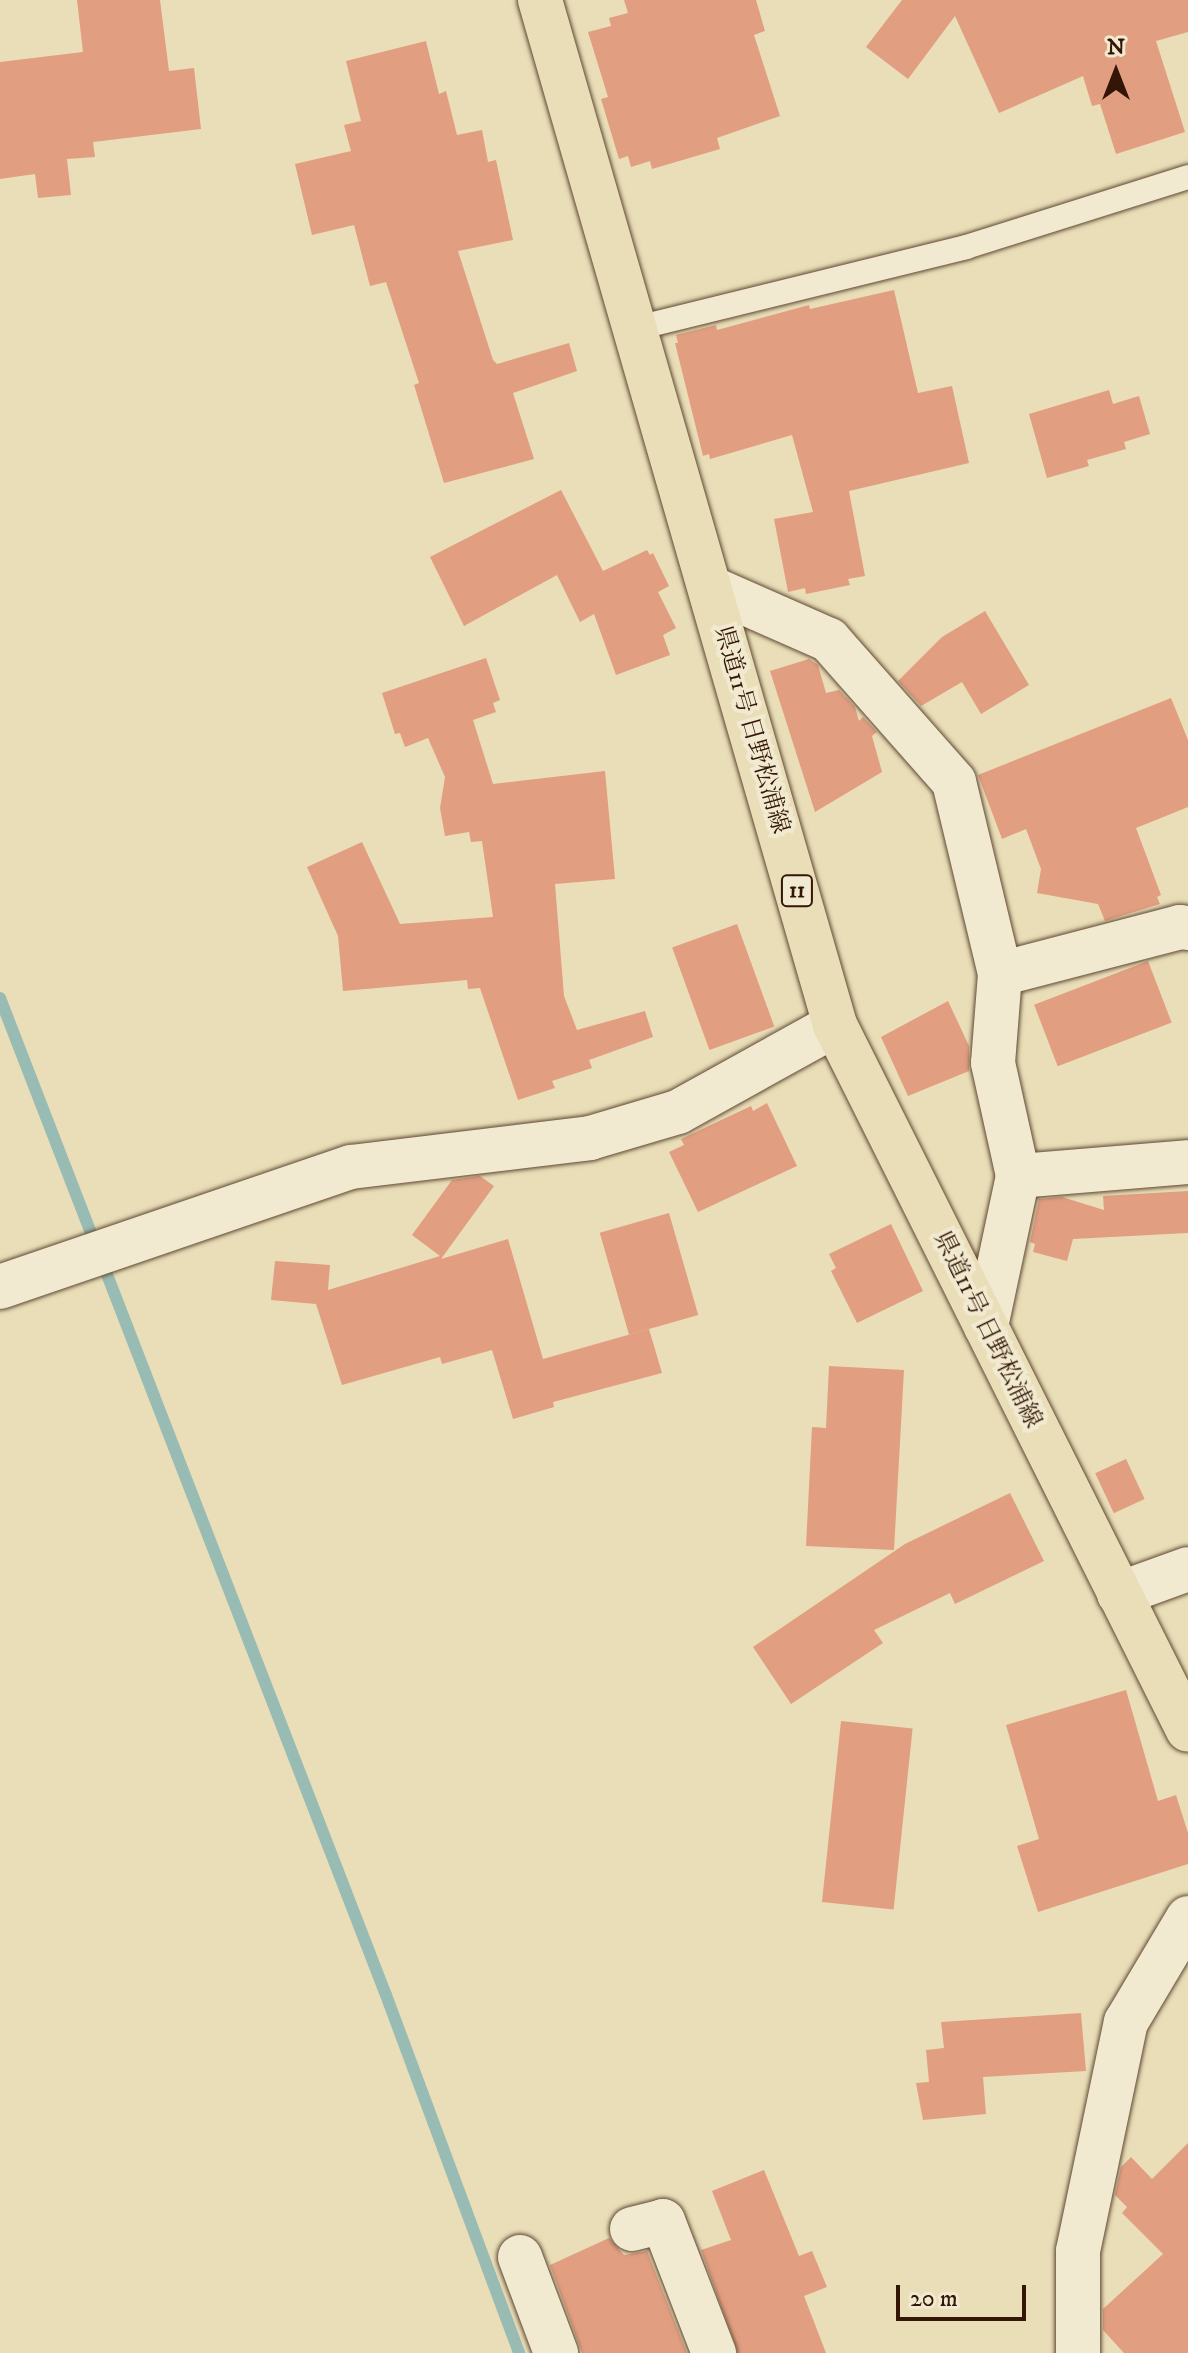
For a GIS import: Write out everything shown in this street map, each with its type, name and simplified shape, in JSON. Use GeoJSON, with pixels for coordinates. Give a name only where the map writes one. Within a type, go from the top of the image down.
{"type":"FeatureCollection","features":[{"type":"Feature","properties":{"kind":"main road","name":"県道11号 日野松浦線"},"geometry":{"type":"LineString","coordinates":[[540,0],[637,328],[835,1025],[1188,1730]]}},
{"type":"Feature","properties":{"kind":"street"},"geometry":{"type":"LineString","coordinates":[[711,588],[829,640],[954,782],[1000,974],[993,1063],[1018,1176],[986,1327]]}},
{"type":"Feature","properties":{"kind":"street"},"geometry":{"type":"LineString","coordinates":[[1000,974],[1180,927],[1188,928]]}},
{"type":"Feature","properties":{"kind":"street"},"geometry":{"type":"LineString","coordinates":[[0,1287],[351,1167],[590,1138],[678,1112],[835,1025]]}},
{"type":"Feature","properties":{"kind":"street"},"geometry":{"type":"LineString","coordinates":[[1018,1176],[1188,1162]]}},
{"type":"Feature","properties":{"kind":"street"},"geometry":{"type":"LineString","coordinates":[[1119,1594],[1188,1569]]}},
{"type":"Feature","properties":{"kind":"street"},"geometry":{"type":"LineString","coordinates":[[1078,2353],[1078,2251],[1126,2022],[1188,1918]]}},
{"type":"Feature","properties":{"kind":"street"},"geometry":{"type":"LineString","coordinates":[[632,2229],[663,2221],[714,2353]]}},
{"type":"Feature","properties":{"kind":"street"},"geometry":{"type":"LineString","coordinates":[[520,2257],[556,2353]]}},
{"type":"Feature","properties":{"kind":"lane"},"geometry":{"type":"LineString","coordinates":[[637,328],[966,247],[1188,177]]}},
{"type":"Feature","properties":{"kind":"building"},"geometry":{"type":"Polygon","coordinates":[[[77,0],[160,0],[169,71],[194,68],[201,129],[93,142],[95,157],[67,159],[71,195],[38,198],[35,174],[0,179],[0,62],[83,52],[77,0]]]}},
{"type":"Feature","properties":{"kind":"building"},"geometry":{"type":"Polygon","coordinates":[[[624,0],[756,0],[765,31],[754,35],[780,116],[717,138],[720,149],[652,169],[650,161],[631,167],[628,156],[619,159],[601,99],[608,97],[588,32],[611,26],[609,18],[628,13],[624,0]]]}},
{"type":"Feature","properties":{"kind":"building"},"geometry":{"type":"Polygon","coordinates":[[[902,0],[1188,0],[1188,32],[1156,41],[1185,132],[1116,154],[1100,104],[1092,106],[1083,76],[999,113],[955,16],[908,79],[866,47],[902,0]]]}},
{"type":"Feature","properties":{"kind":"building"},"geometry":{"type":"Polygon","coordinates":[[[426,41],[439,94],[446,91],[457,135],[482,130],[488,162],[496,160],[513,240],[458,251],[493,360],[497,364],[569,343],[577,371],[513,393],[534,459],[444,483],[414,385],[419,383],[386,282],[370,286],[354,225],[312,235],[295,164],[351,151],[344,125],[361,121],[346,61],[426,41]]]}},
{"type":"Feature","properties":{"kind":"building"},"geometry":{"type":"Polygon","coordinates":[[[894,290],[918,393],[952,386],[969,463],[849,491],[865,576],[848,579],[850,585],[806,594],[805,588],[788,592],[774,519],[813,512],[792,435],[710,459],[709,454],[703,456],[675,343],[678,343],[676,335],[716,325],[717,330],[809,305],[810,309],[894,290]]]}},
{"type":"Feature","properties":{"kind":"building"},"geometry":{"type":"Polygon","coordinates":[[[1109,390],[1113,404],[1139,396],[1150,434],[1124,442],[1126,449],[1087,460],[1089,466],[1047,478],[1029,414],[1109,390]]]}},
{"type":"Feature","properties":{"kind":"building"},"geometry":{"type":"Polygon","coordinates":[[[561,490],[603,571],[647,550],[650,555],[653,553],[669,586],[658,592],[676,628],[663,635],[670,655],[616,675],[594,614],[580,622],[557,575],[464,626],[430,557],[561,490]]]}},
{"type":"Feature","properties":{"kind":"building"},"geometry":{"type":"Polygon","coordinates":[[[985,611],[1029,685],[981,714],[962,682],[921,706],[898,681],[942,637],[985,611]]]}},
{"type":"Feature","properties":{"kind":"building"},"geometry":{"type":"Polygon","coordinates":[[[486,658],[500,700],[493,703],[496,712],[473,720],[493,784],[605,771],[615,879],[555,884],[564,996],[577,1030],[645,1011],[653,1037],[589,1060],[592,1068],[552,1081],[555,1088],[518,1100],[480,988],[468,989],[467,980],[343,991],[338,936],[307,867],[362,842],[400,924],[493,917],[482,841],[471,842],[469,832],[445,836],[440,808],[445,777],[428,738],[405,747],[400,733],[395,734],[382,693],[486,658]]]}},
{"type":"Feature","properties":{"kind":"building"},"geometry":{"type":"Polygon","coordinates":[[[809,659],[818,665],[826,693],[839,690],[855,707],[859,721],[863,717],[877,732],[872,736],[882,772],[815,812],[770,671],[809,659]]]}},
{"type":"Feature","properties":{"kind":"building"},"geometry":{"type":"Polygon","coordinates":[[[1171,698],[1188,740],[1188,807],[1136,828],[1161,895],[1157,897],[1160,904],[1105,921],[1098,904],[1037,893],[1041,869],[1026,829],[1002,839],[978,775],[1171,698]]]}},
{"type":"Feature","properties":{"kind":"building"},"geometry":{"type":"Polygon","coordinates":[[[737,924],[774,1026],[709,1050],[672,948],[737,924]]]}},
{"type":"Feature","properties":{"kind":"building"},"geometry":{"type":"Polygon","coordinates":[[[1148,961],[1172,1023],[1058,1066],[1034,1005],[1148,961]]]}},
{"type":"Feature","properties":{"kind":"building"},"geometry":{"type":"Polygon","coordinates":[[[948,1001],[969,1046],[969,1071],[908,1096],[881,1037],[948,1001]]]}},
{"type":"Feature","properties":{"kind":"building"},"geometry":{"type":"Polygon","coordinates":[[[767,1103],[797,1166],[698,1212],[669,1152],[684,1145],[681,1139],[751,1106],[753,1111],[767,1103]]]}},
{"type":"Feature","properties":{"kind":"building"},"geometry":{"type":"Polygon","coordinates":[[[480,1176],[494,1186],[441,1259],[508,1239],[543,1359],[649,1329],[662,1373],[553,1402],[554,1407],[513,1419],[492,1350],[442,1364],[440,1357],[342,1385],[316,1304],[271,1300],[275,1261],[330,1265],[328,1290],[440,1256],[412,1235],[452,1180],[480,1176]]]}},
{"type":"Feature","properties":{"kind":"building"},"geometry":{"type":"Polygon","coordinates":[[[1188,1191],[1188,1233],[1073,1239],[1067,1261],[1033,1252],[1035,1244],[1030,1242],[1039,1199],[1062,1197],[1104,1210],[1103,1196],[1188,1191]]]}},
{"type":"Feature","properties":{"kind":"building"},"geometry":{"type":"Polygon","coordinates":[[[669,1213],[698,1315],[629,1335],[600,1233],[669,1213]]]}},
{"type":"Feature","properties":{"kind":"building"},"geometry":{"type":"Polygon","coordinates":[[[891,1224],[923,1291],[857,1323],[831,1271],[836,1268],[829,1254],[891,1224]]]}},
{"type":"Feature","properties":{"kind":"building"},"geometry":{"type":"Polygon","coordinates":[[[829,1366],[904,1370],[894,1550],[806,1546],[812,1427],[826,1428],[829,1366]]]}},
{"type":"Feature","properties":{"kind":"building"},"geometry":{"type":"Polygon","coordinates":[[[1126,1459],[1145,1499],[1114,1513],[1095,1473],[1126,1459]]]}},
{"type":"Feature","properties":{"kind":"building"},"geometry":{"type":"Polygon","coordinates":[[[1010,1493],[1044,1561],[955,1604],[950,1593],[874,1630],[883,1643],[791,1704],[753,1647],[905,1544],[1010,1493]]]}},
{"type":"Feature","properties":{"kind":"building"},"geometry":{"type":"Polygon","coordinates":[[[1126,1690],[1158,1801],[1176,1795],[1188,1833],[1188,1864],[1038,1912],[1017,1846],[1039,1839],[1006,1725],[1126,1690]]]}},
{"type":"Feature","properties":{"kind":"building"},"geometry":{"type":"Polygon","coordinates":[[[841,1721],[913,1729],[894,1910],[822,1902],[841,1721]]]}},
{"type":"Feature","properties":{"kind":"building"},"geometry":{"type":"Polygon","coordinates":[[[1081,2013],[1086,2071],[983,2077],[986,2114],[923,2120],[916,2083],[929,2082],[926,2050],[944,2048],[941,2022],[1081,2013]]]}},
{"type":"Feature","properties":{"kind":"building"},"geometry":{"type":"Polygon","coordinates":[[[1188,2143],[1188,2353],[1124,2353],[1103,2330],[1103,2309],[1163,2254],[1122,2213],[1127,2207],[1115,2195],[1121,2167],[1131,2157],[1152,2179],[1188,2143]]]}},
{"type":"Feature","properties":{"kind":"building"},"geometry":{"type":"Polygon","coordinates":[[[764,2170],[799,2256],[812,2251],[827,2287],[804,2296],[826,2353],[738,2353],[701,2250],[731,2240],[712,2191],[764,2170]]]}},
{"type":"Feature","properties":{"kind":"building"},"geometry":{"type":"Polygon","coordinates":[[[609,2238],[624,2255],[647,2251],[687,2353],[582,2353],[550,2265],[609,2238]]]}},
{"type":"Feature","properties":{"kind":"waterway"},"geometry":{"type":"LineString","coordinates":[[0,998],[386,1995],[519,2353]]}}]}
